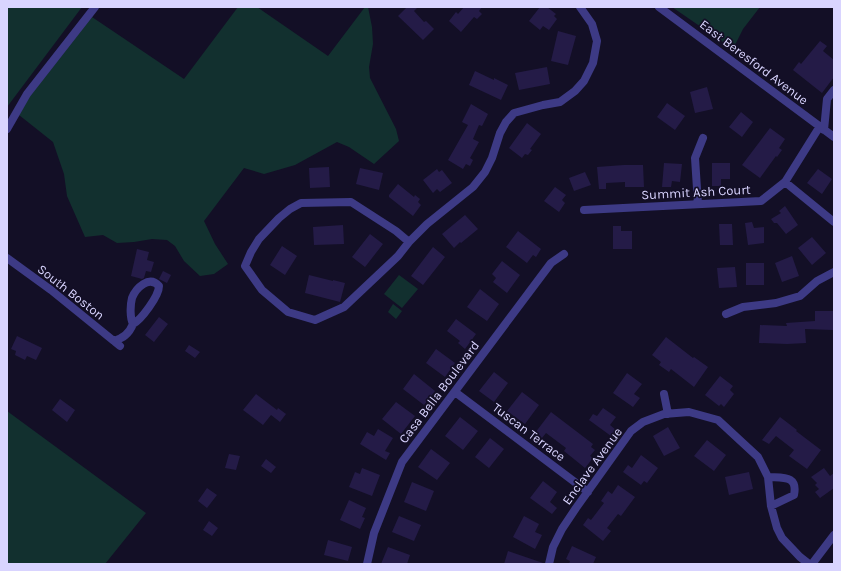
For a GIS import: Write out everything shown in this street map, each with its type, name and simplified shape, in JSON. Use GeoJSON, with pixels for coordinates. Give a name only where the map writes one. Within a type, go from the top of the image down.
{"type":"FeatureCollection","features":[{"type":"Feature","properties":{"kind":"street"},"geometry":{"type":"LineString","coordinates":[[7,129],[27,94],[95,7]]}},
{"type":"Feature","properties":{"kind":"street"},"geometry":{"type":"LineString","coordinates":[[409,242],[396,231],[351,202],[301,203],[290,209],[279,218],[259,239],[245,266],[262,290],[288,312],[315,320],[344,308],[398,256],[409,242],[428,224],[473,187],[481,178],[492,158],[500,133],[506,122],[514,113],[538,106],[560,102],[575,91],[584,81],[593,63],[597,42],[592,24],[580,7]]}},
{"type":"Feature","properties":{"kind":"street","name":"East Beresford Avenue"},"geometry":{"type":"LineString","coordinates":[[659,7],[834,137]]}},
{"type":"Feature","properties":{"kind":"street"},"geometry":{"type":"LineString","coordinates":[[822,128],[827,99],[834,90]]}},
{"type":"Feature","properties":{"kind":"street","name":"Summit Ash Court"},"geometry":{"type":"LineString","coordinates":[[584,210],[761,201],[785,182],[822,128]]}},
{"type":"Feature","properties":{"kind":"street"},"geometry":{"type":"LineString","coordinates":[[698,204],[695,158],[702,138]]}},
{"type":"Feature","properties":{"kind":"street"},"geometry":{"type":"LineString","coordinates":[[785,182],[834,222]]}},
{"type":"Feature","properties":{"kind":"street","name":"Casa Bella Boulevard"},"geometry":{"type":"LineString","coordinates":[[367,564],[374,533],[402,462],[551,263],[564,254]]}},
{"type":"Feature","properties":{"kind":"street","name":"South Boston"},"geometry":{"type":"LineString","coordinates":[[7,258],[51,290],[117,343],[126,335],[133,324]]}},
{"type":"Feature","properties":{"kind":"street"},"geometry":{"type":"LineString","coordinates":[[726,314],[743,307],[776,303],[800,296],[818,281],[834,272]]}},
{"type":"Feature","properties":{"kind":"street"},"geometry":{"type":"LineString","coordinates":[[145,282],[157,284],[159,286],[159,290],[139,320],[133,324],[131,320],[132,298],[145,282]]}},
{"type":"Feature","properties":{"kind":"street","name":"Tuscan Terrace"},"geometry":{"type":"LineString","coordinates":[[455,392],[588,492]]}},
{"type":"Feature","properties":{"kind":"street"},"geometry":{"type":"LineString","coordinates":[[664,394],[668,414]]}},
{"type":"Feature","properties":{"kind":"street","name":"Enclave Avenue"},"geometry":{"type":"LineString","coordinates":[[549,564],[553,547],[566,524],[631,432],[643,422],[664,414],[689,412],[718,420],[758,457],[768,477],[770,506],[777,528],[782,538],[800,557],[811,564]]}},
{"type":"Feature","properties":{"kind":"street"},"geometry":{"type":"LineString","coordinates":[[768,477],[784,477],[791,480],[794,483],[795,490],[794,495],[770,506]]}},
{"type":"Feature","properties":{"kind":"street"},"geometry":{"type":"LineString","coordinates":[[811,564],[834,535]]}},
{"type":"Feature","properties":{"kind":"green space"},"geometry":{"type":"Polygon","coordinates":[[[7,7],[82,7],[7,107],[7,7]]]}},
{"type":"Feature","properties":{"kind":"green space"},"geometry":{"type":"Polygon","coordinates":[[[238,7],[257,7],[328,56],[365,7],[368,7],[372,27],[373,44],[369,67],[370,78],[396,129],[399,141],[374,164],[349,147],[337,142],[295,165],[264,174],[244,168],[204,221],[215,244],[228,264],[214,274],[200,276],[184,261],[175,246],[167,240],[152,239],[117,243],[103,235],[85,237],[67,196],[64,174],[53,142],[19,115],[30,96],[92,17],[184,79],[238,7]]]}},
{"type":"Feature","properties":{"kind":"green space"},"geometry":{"type":"Polygon","coordinates":[[[672,7],[760,7],[743,29],[733,49],[672,7]]]}},
{"type":"Feature","properties":{"kind":"green space"},"geometry":{"type":"Polygon","coordinates":[[[399,275],[418,289],[402,308],[384,294],[399,275]]]}},
{"type":"Feature","properties":{"kind":"green space"},"geometry":{"type":"Polygon","coordinates":[[[393,304],[402,311],[396,319],[388,312],[393,304]]]}},
{"type":"Feature","properties":{"kind":"green space"},"geometry":{"type":"Polygon","coordinates":[[[7,411],[146,513],[105,564],[7,564],[7,411]]]}},
{"type":"Feature","properties":{"kind":"building"},"geometry":{"type":"Polygon","coordinates":[[[407,7],[418,7],[414,11],[424,22],[426,21],[434,29],[423,40],[398,16],[407,7]]]}},
{"type":"Feature","properties":{"kind":"building"},"geometry":{"type":"Polygon","coordinates":[[[464,7],[482,7],[479,11],[482,14],[477,19],[474,17],[461,32],[449,21],[456,12],[458,14],[464,7]]]}},
{"type":"Feature","properties":{"kind":"building"},"geometry":{"type":"Polygon","coordinates":[[[540,7],[547,7],[556,14],[554,16],[557,19],[549,30],[543,26],[540,30],[529,21],[540,7]]]}},
{"type":"Feature","properties":{"kind":"building"},"geometry":{"type":"Polygon","coordinates":[[[558,31],[576,36],[568,65],[551,61],[558,31]]]}},
{"type":"Feature","properties":{"kind":"building"},"geometry":{"type":"Polygon","coordinates":[[[820,41],[827,46],[823,51],[834,60],[834,77],[822,93],[793,70],[799,62],[801,64],[820,41]]]}},
{"type":"Feature","properties":{"kind":"building"},"geometry":{"type":"Polygon","coordinates":[[[547,67],[550,84],[519,90],[515,73],[547,67]]]}},
{"type":"Feature","properties":{"kind":"building"},"geometry":{"type":"Polygon","coordinates":[[[475,71],[508,85],[501,100],[469,85],[475,71]]]}},
{"type":"Feature","properties":{"kind":"building"},"geometry":{"type":"Polygon","coordinates":[[[707,87],[713,109],[695,113],[690,92],[707,87]]]}},
{"type":"Feature","properties":{"kind":"building"},"geometry":{"type":"Polygon","coordinates":[[[667,103],[685,116],[675,130],[657,117],[667,103]]]}},
{"type":"Feature","properties":{"kind":"building"},"geometry":{"type":"Polygon","coordinates":[[[471,104],[488,114],[482,126],[479,125],[473,139],[479,142],[470,158],[473,160],[470,166],[466,164],[463,169],[448,160],[468,125],[462,122],[471,104]]]}},
{"type":"Feature","properties":{"kind":"building"},"geometry":{"type":"Polygon","coordinates":[[[741,112],[753,122],[742,137],[729,127],[741,112]]]}},
{"type":"Feature","properties":{"kind":"building"},"geometry":{"type":"Polygon","coordinates":[[[527,123],[541,134],[530,149],[532,150],[528,155],[525,154],[522,158],[509,148],[527,123]]]}},
{"type":"Feature","properties":{"kind":"building"},"geometry":{"type":"Polygon","coordinates":[[[770,128],[785,139],[779,148],[782,150],[760,178],[742,165],[770,128]]]}},
{"type":"Feature","properties":{"kind":"building"},"geometry":{"type":"Polygon","coordinates":[[[664,163],[682,164],[680,182],[672,181],[671,187],[662,187],[664,163]]]}},
{"type":"Feature","properties":{"kind":"building"},"geometry":{"type":"Polygon","coordinates":[[[712,163],[730,163],[730,179],[721,179],[721,186],[712,186],[712,163]]]}},
{"type":"Feature","properties":{"kind":"building"},"geometry":{"type":"Polygon","coordinates":[[[643,165],[644,187],[625,187],[625,182],[606,183],[606,189],[599,189],[597,167],[643,165]]]}},
{"type":"Feature","properties":{"kind":"building"},"geometry":{"type":"Polygon","coordinates":[[[329,167],[330,187],[310,188],[309,168],[329,167]]]}},
{"type":"Feature","properties":{"kind":"building"},"geometry":{"type":"Polygon","coordinates":[[[360,168],[383,173],[379,190],[356,184],[360,168]]]}},
{"type":"Feature","properties":{"kind":"building"},"geometry":{"type":"Polygon","coordinates":[[[437,169],[439,172],[442,170],[452,183],[440,192],[437,189],[433,193],[423,180],[437,169]]]}},
{"type":"Feature","properties":{"kind":"building"},"geometry":{"type":"Polygon","coordinates":[[[818,169],[832,179],[822,194],[807,183],[818,169]]]}},
{"type":"Feature","properties":{"kind":"building"},"geometry":{"type":"Polygon","coordinates":[[[585,172],[591,185],[574,191],[569,178],[585,172]]]}},
{"type":"Feature","properties":{"kind":"building"},"geometry":{"type":"Polygon","coordinates":[[[398,184],[414,197],[415,195],[420,199],[418,202],[421,205],[413,216],[389,197],[398,184]]]}},
{"type":"Feature","properties":{"kind":"building"},"geometry":{"type":"Polygon","coordinates":[[[555,187],[566,195],[562,200],[565,203],[559,212],[544,201],[555,187]]]}},
{"type":"Feature","properties":{"kind":"building"},"geometry":{"type":"Polygon","coordinates":[[[785,206],[798,225],[786,234],[777,223],[774,223],[771,219],[781,213],[779,211],[785,206]]]}},
{"type":"Feature","properties":{"kind":"building"},"geometry":{"type":"Polygon","coordinates":[[[465,215],[478,229],[454,248],[442,234],[465,215]]]}},
{"type":"Feature","properties":{"kind":"building"},"geometry":{"type":"Polygon","coordinates":[[[752,222],[754,228],[764,227],[764,243],[748,245],[745,223],[752,222]]]}},
{"type":"Feature","properties":{"kind":"building"},"geometry":{"type":"Polygon","coordinates":[[[719,224],[732,224],[733,245],[720,245],[719,224]]]}},
{"type":"Feature","properties":{"kind":"building"},"geometry":{"type":"Polygon","coordinates":[[[343,225],[344,244],[314,245],[313,227],[343,225]]]}},
{"type":"Feature","properties":{"kind":"building"},"geometry":{"type":"Polygon","coordinates":[[[613,226],[621,226],[621,231],[632,231],[632,249],[613,249],[613,226]]]}},
{"type":"Feature","properties":{"kind":"building"},"geometry":{"type":"Polygon","coordinates":[[[518,231],[541,249],[536,257],[533,255],[527,263],[506,247],[518,231]]]}},
{"type":"Feature","properties":{"kind":"building"},"geometry":{"type":"Polygon","coordinates":[[[370,234],[383,244],[365,267],[352,257],[370,234]]]}},
{"type":"Feature","properties":{"kind":"building"},"geometry":{"type":"Polygon","coordinates":[[[812,237],[826,253],[812,265],[798,248],[812,237]]]}},
{"type":"Feature","properties":{"kind":"building"},"geometry":{"type":"Polygon","coordinates":[[[282,246],[297,256],[285,275],[270,265],[282,246]]]}},
{"type":"Feature","properties":{"kind":"building"},"geometry":{"type":"Polygon","coordinates":[[[433,247],[445,257],[423,285],[411,276],[433,247]]]}},
{"type":"Feature","properties":{"kind":"building"},"geometry":{"type":"Polygon","coordinates":[[[137,249],[149,252],[147,260],[154,262],[151,272],[146,271],[144,278],[142,279],[131,276],[137,249]]]}},
{"type":"Feature","properties":{"kind":"building"},"geometry":{"type":"Polygon","coordinates":[[[792,256],[799,276],[782,282],[775,263],[792,256]]]}},
{"type":"Feature","properties":{"kind":"building"},"geometry":{"type":"Polygon","coordinates":[[[502,261],[520,275],[507,293],[493,282],[496,278],[492,274],[502,261]]]}},
{"type":"Feature","properties":{"kind":"building"},"geometry":{"type":"Polygon","coordinates":[[[746,263],[764,263],[764,285],[746,285],[746,263]]]}},
{"type":"Feature","properties":{"kind":"building"},"geometry":{"type":"Polygon","coordinates":[[[735,267],[737,287],[719,288],[717,268],[735,267]]]}},
{"type":"Feature","properties":{"kind":"building"},"geometry":{"type":"Polygon","coordinates":[[[163,271],[171,275],[167,283],[159,279],[163,271]]]}},
{"type":"Feature","properties":{"kind":"building"},"geometry":{"type":"Polygon","coordinates":[[[309,275],[345,283],[340,302],[305,293],[309,275]]]}},
{"type":"Feature","properties":{"kind":"building"},"geometry":{"type":"Polygon","coordinates":[[[480,289],[499,304],[487,321],[467,307],[480,289]]]}},
{"type":"Feature","properties":{"kind":"building"},"geometry":{"type":"Polygon","coordinates":[[[815,311],[833,311],[833,330],[805,329],[806,343],[759,343],[760,325],[787,326],[786,323],[815,321],[815,311]]]}},
{"type":"Feature","properties":{"kind":"building"},"geometry":{"type":"Polygon","coordinates":[[[159,317],[168,324],[154,342],[145,335],[159,317]]]}},
{"type":"Feature","properties":{"kind":"building"},"geometry":{"type":"Polygon","coordinates":[[[456,319],[476,334],[465,349],[458,343],[460,341],[447,331],[456,319]]]}},
{"type":"Feature","properties":{"kind":"building"},"geometry":{"type":"Polygon","coordinates":[[[17,336],[42,348],[36,360],[27,356],[25,360],[15,355],[16,351],[11,349],[17,336]]]}},
{"type":"Feature","properties":{"kind":"building"},"geometry":{"type":"Polygon","coordinates":[[[666,337],[693,358],[694,357],[708,367],[694,387],[671,369],[669,372],[659,365],[661,362],[652,355],[666,337]]]}},
{"type":"Feature","properties":{"kind":"building"},"geometry":{"type":"Polygon","coordinates":[[[189,345],[200,352],[195,358],[185,351],[189,345]]]}},
{"type":"Feature","properties":{"kind":"building"},"geometry":{"type":"Polygon","coordinates":[[[436,349],[455,363],[445,377],[426,363],[436,349]]]}},
{"type":"Feature","properties":{"kind":"building"},"geometry":{"type":"Polygon","coordinates":[[[494,372],[508,383],[494,402],[479,391],[494,372]]]}},
{"type":"Feature","properties":{"kind":"building"},"geometry":{"type":"Polygon","coordinates":[[[627,373],[642,384],[634,394],[640,398],[633,407],[613,393],[627,373]]]}},
{"type":"Feature","properties":{"kind":"building"},"geometry":{"type":"Polygon","coordinates":[[[414,374],[435,391],[424,405],[403,389],[414,374]]]}},
{"type":"Feature","properties":{"kind":"building"},"geometry":{"type":"Polygon","coordinates":[[[720,376],[733,386],[730,390],[734,394],[724,407],[721,404],[719,406],[705,395],[720,376]]]}},
{"type":"Feature","properties":{"kind":"building"},"geometry":{"type":"Polygon","coordinates":[[[522,392],[539,405],[525,424],[507,411],[522,392]]]}},
{"type":"Feature","properties":{"kind":"building"},"geometry":{"type":"Polygon","coordinates":[[[256,394],[277,410],[278,408],[286,414],[280,422],[271,415],[263,425],[243,410],[256,394]]]}},
{"type":"Feature","properties":{"kind":"building"},"geometry":{"type":"Polygon","coordinates":[[[60,399],[75,410],[67,422],[52,410],[60,399]]]}},
{"type":"Feature","properties":{"kind":"building"},"geometry":{"type":"Polygon","coordinates":[[[396,402],[415,416],[401,434],[382,419],[396,402]]]}},
{"type":"Feature","properties":{"kind":"building"},"geometry":{"type":"Polygon","coordinates":[[[603,408],[616,417],[610,425],[616,430],[611,436],[589,420],[593,414],[597,416],[603,408]]]}},
{"type":"Feature","properties":{"kind":"building"},"geometry":{"type":"Polygon","coordinates":[[[551,412],[593,444],[591,447],[595,450],[590,456],[593,458],[585,468],[564,451],[566,448],[546,433],[542,438],[535,433],[551,412]]]}},
{"type":"Feature","properties":{"kind":"building"},"geometry":{"type":"Polygon","coordinates":[[[460,417],[478,431],[463,450],[445,436],[460,417]]]}},
{"type":"Feature","properties":{"kind":"building"},"geometry":{"type":"Polygon","coordinates":[[[780,417],[821,450],[807,469],[789,456],[794,450],[776,436],[769,444],[762,440],[780,417]]]}},
{"type":"Feature","properties":{"kind":"building"},"geometry":{"type":"Polygon","coordinates":[[[668,427],[680,448],[664,456],[653,436],[668,427]]]}},
{"type":"Feature","properties":{"kind":"building"},"geometry":{"type":"Polygon","coordinates":[[[378,429],[393,438],[385,451],[390,453],[386,460],[360,444],[367,432],[374,436],[378,429]]]}},
{"type":"Feature","properties":{"kind":"building"},"geometry":{"type":"Polygon","coordinates":[[[490,438],[504,449],[489,468],[475,457],[490,438]]]}},
{"type":"Feature","properties":{"kind":"building"},"geometry":{"type":"Polygon","coordinates":[[[707,440],[726,455],[714,471],[694,456],[707,440]]]}},
{"type":"Feature","properties":{"kind":"building"},"geometry":{"type":"Polygon","coordinates":[[[431,449],[450,463],[437,480],[418,467],[431,449]]]}},
{"type":"Feature","properties":{"kind":"building"},"geometry":{"type":"Polygon","coordinates":[[[229,454],[240,456],[236,470],[225,468],[229,454]]]}},
{"type":"Feature","properties":{"kind":"building"},"geometry":{"type":"Polygon","coordinates":[[[641,455],[658,468],[647,483],[644,481],[641,485],[623,472],[628,465],[632,468],[641,455]]]}},
{"type":"Feature","properties":{"kind":"building"},"geometry":{"type":"Polygon","coordinates":[[[266,459],[276,467],[271,473],[261,466],[266,459]]]}},
{"type":"Feature","properties":{"kind":"building"},"geometry":{"type":"Polygon","coordinates":[[[362,468],[380,475],[372,496],[349,487],[355,472],[360,474],[362,468]]]}},
{"type":"Feature","properties":{"kind":"building"},"geometry":{"type":"Polygon","coordinates":[[[824,468],[830,476],[834,473],[834,488],[820,498],[815,492],[819,489],[815,485],[817,483],[811,477],[824,468]]]}},
{"type":"Feature","properties":{"kind":"building"},"geometry":{"type":"Polygon","coordinates":[[[749,472],[753,489],[729,495],[725,477],[749,472]]]}},
{"type":"Feature","properties":{"kind":"building"},"geometry":{"type":"Polygon","coordinates":[[[543,481],[557,492],[550,502],[557,508],[552,514],[530,498],[543,481]]]}},
{"type":"Feature","properties":{"kind":"building"},"geometry":{"type":"Polygon","coordinates":[[[412,482],[434,491],[426,511],[404,502],[412,482]]]}},
{"type":"Feature","properties":{"kind":"building"},"geometry":{"type":"Polygon","coordinates":[[[618,485],[635,497],[621,516],[618,514],[607,528],[611,531],[603,541],[583,525],[588,518],[591,520],[604,503],[601,501],[608,491],[612,494],[618,485]]]}},
{"type":"Feature","properties":{"kind":"building"},"geometry":{"type":"Polygon","coordinates":[[[207,488],[217,495],[207,508],[198,501],[207,488]]]}},
{"type":"Feature","properties":{"kind":"building"},"geometry":{"type":"Polygon","coordinates":[[[349,500],[366,508],[362,517],[365,518],[360,529],[340,520],[349,500]]]}},
{"type":"Feature","properties":{"kind":"building"},"geometry":{"type":"Polygon","coordinates":[[[399,516],[421,525],[414,541],[392,532],[399,516]]]}},
{"type":"Feature","properties":{"kind":"building"},"geometry":{"type":"Polygon","coordinates":[[[524,516],[539,524],[535,532],[542,535],[535,549],[513,537],[524,516]]]}},
{"type":"Feature","properties":{"kind":"building"},"geometry":{"type":"Polygon","coordinates":[[[209,521],[218,528],[212,536],[203,530],[209,521]]]}},
{"type":"Feature","properties":{"kind":"building"},"geometry":{"type":"Polygon","coordinates":[[[328,540],[352,547],[348,561],[324,555],[328,540]]]}},
{"type":"Feature","properties":{"kind":"building"},"geometry":{"type":"Polygon","coordinates":[[[572,546],[596,557],[593,564],[569,564],[570,561],[566,559],[572,546]]]}},
{"type":"Feature","properties":{"kind":"building"},"geometry":{"type":"Polygon","coordinates":[[[388,547],[410,555],[407,564],[381,564],[388,547]]]}},
{"type":"Feature","properties":{"kind":"building"},"geometry":{"type":"Polygon","coordinates":[[[508,551],[543,563],[504,564],[508,551]]]}}]}
